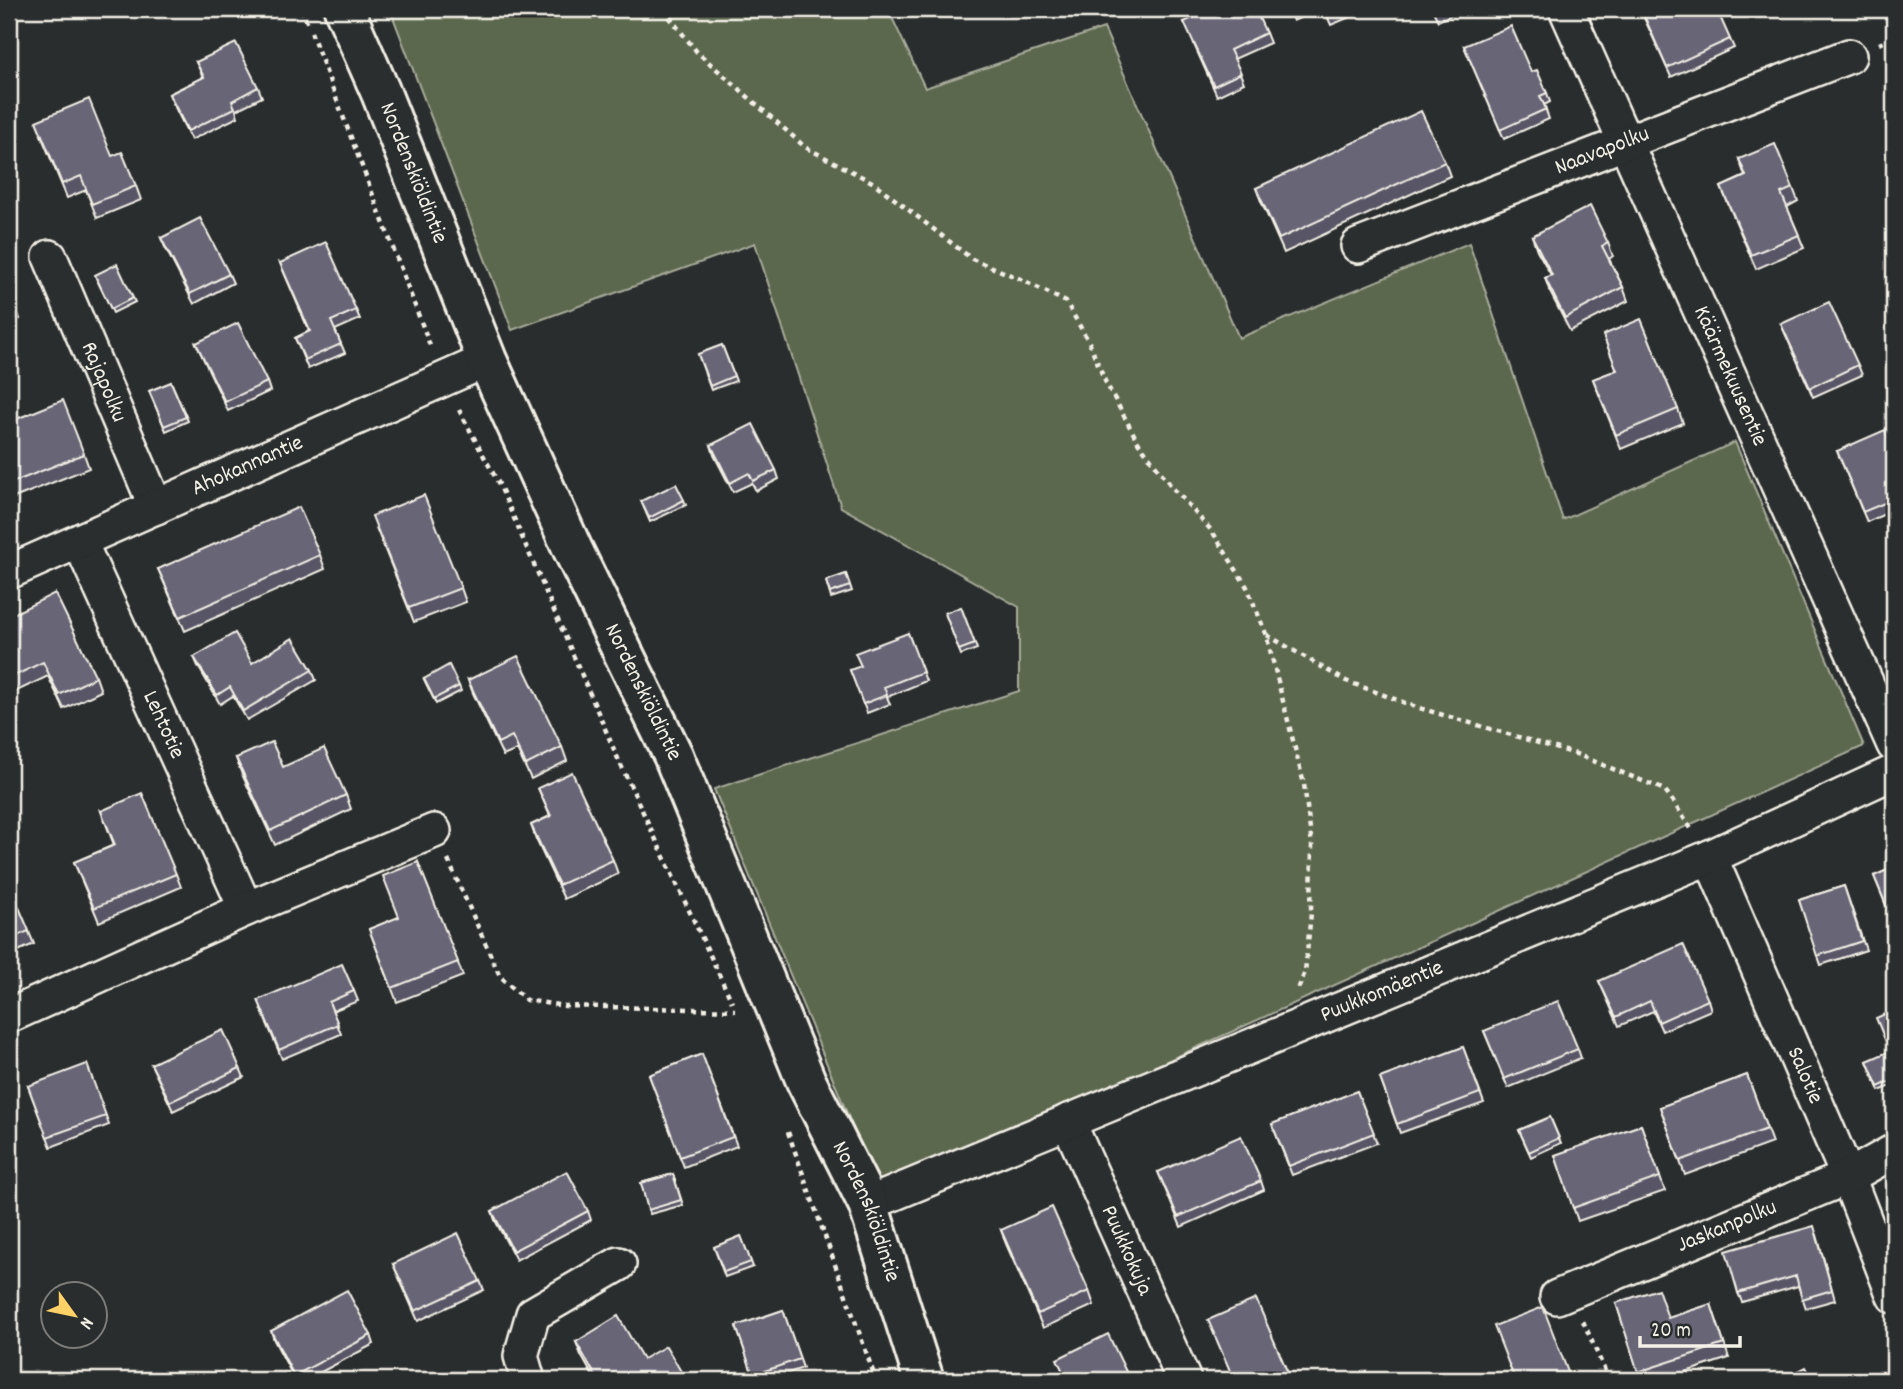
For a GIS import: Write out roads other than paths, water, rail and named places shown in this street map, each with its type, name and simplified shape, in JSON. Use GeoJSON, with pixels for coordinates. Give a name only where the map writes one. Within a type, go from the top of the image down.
{"type":"FeatureCollection","features":[{"type":"Feature","properties":{"kind":"main road","name":"Nordenskiöldintie"},"geometry":{"type":"LineString","coordinates":[[344,9],[381,93],[487,360],[573,550],[673,755],[806,1081],[868,1204],[924,1380]]}},
{"type":"Feature","properties":{"kind":"street","name":"Käärmekuusentie"},"geometry":{"type":"LineString","coordinates":[[1566,9],[1894,745]]}},
{"type":"Feature","properties":{"kind":"street","name":"Naavapolku"},"geometry":{"type":"LineString","coordinates":[[1358,246],[1849,57]]}},
{"type":"Feature","properties":{"kind":"street","name":"Rajapolku"},"geometry":{"type":"LineString","coordinates":[[50,257],[156,507]]}},
{"type":"Feature","properties":{"kind":"street","name":"Ahokannantie"},"geometry":{"type":"LineString","coordinates":[[9,572],[487,360]]}},
{"type":"Feature","properties":{"kind":"street","name":"Lehtotie"},"geometry":{"type":"LineString","coordinates":[[80,542],[246,909]]}},
{"type":"Feature","properties":{"kind":"street","name":"Puukkomäentie"},"geometry":{"type":"LineString","coordinates":[[868,1204],[1710,857],[1894,772]]}},
{"type":"Feature","properties":{"kind":"street"},"geometry":{"type":"LineString","coordinates":[[9,1016],[246,909],[434,831]]}},
{"type":"Feature","properties":{"kind":"street","name":"Salotie"},"geometry":{"type":"LineString","coordinates":[[1710,857],[1848,1177],[1894,1296]]}},
{"type":"Feature","properties":{"kind":"street","name":"Puukkokuja"},"geometry":{"type":"LineString","coordinates":[[1068,1121],[1184,1380]]}},
{"type":"Feature","properties":{"kind":"street","name":"Jaskanpolku"},"geometry":{"type":"LineString","coordinates":[[1563,1294],[1848,1177],[1894,1151]]}},
{"type":"Feature","properties":{"kind":"street"},"geometry":{"type":"LineString","coordinates":[[528,1380],[521,1356],[533,1314],[619,1264]]}}]}
